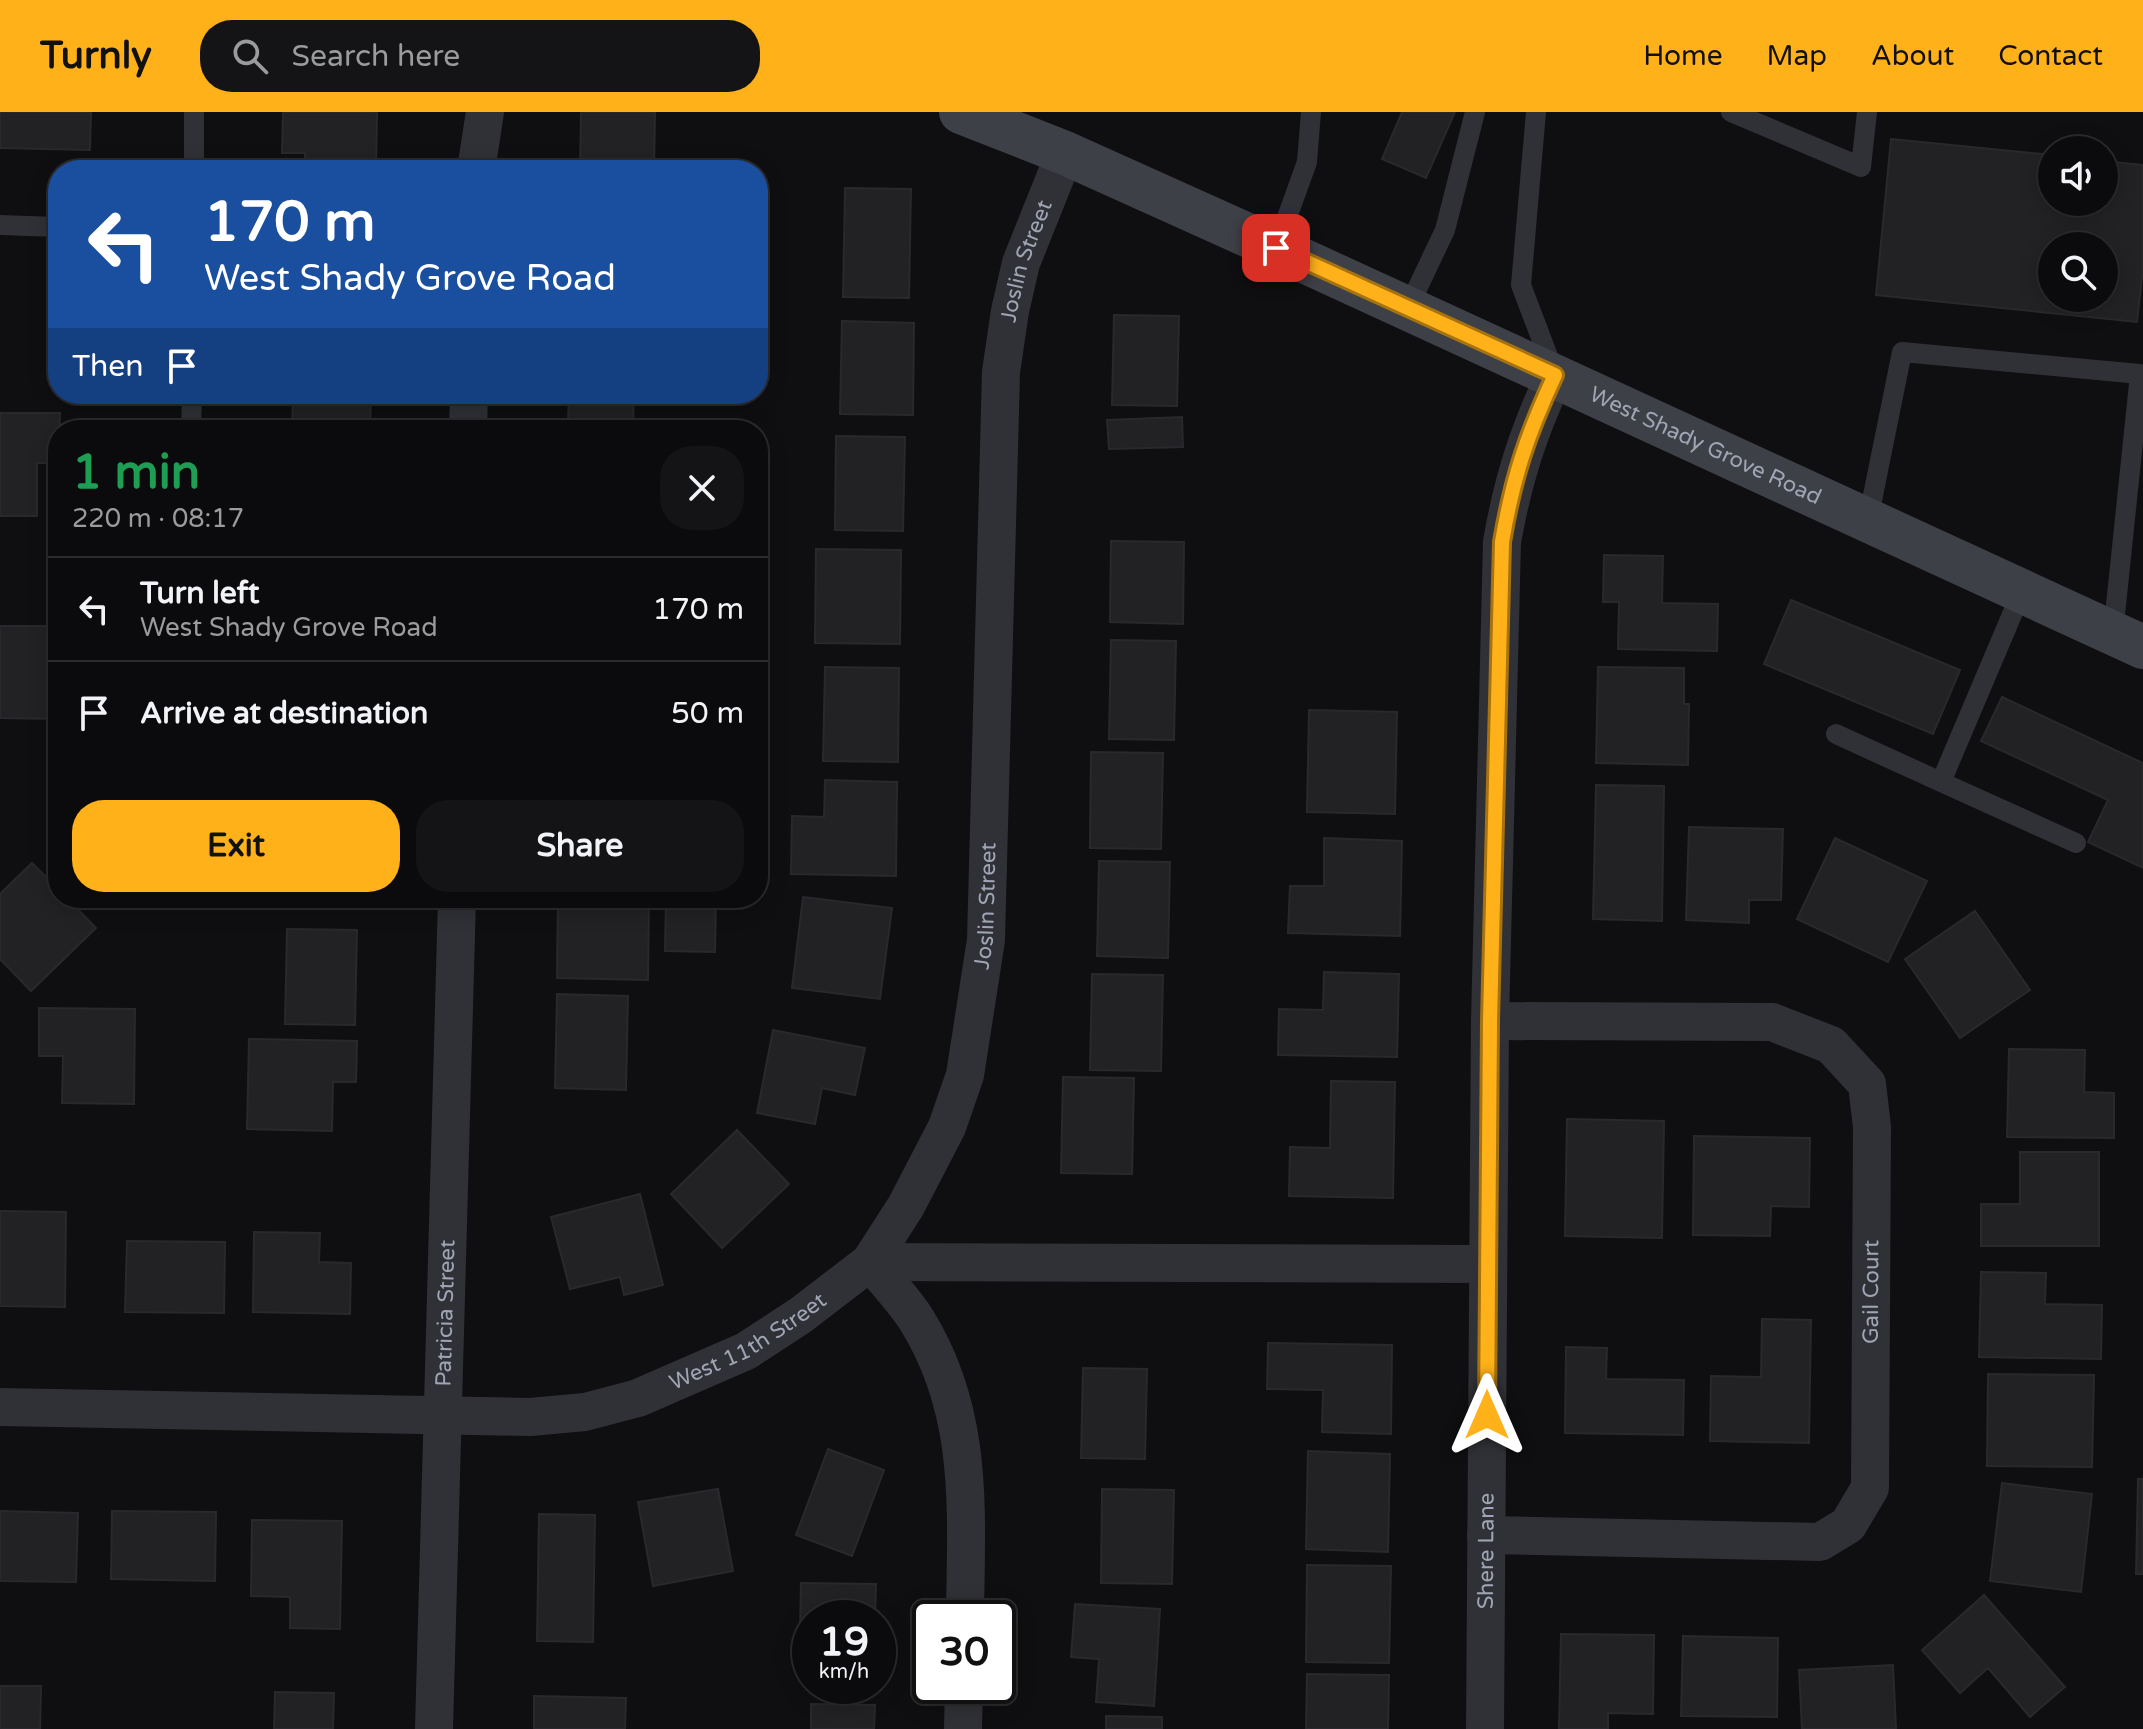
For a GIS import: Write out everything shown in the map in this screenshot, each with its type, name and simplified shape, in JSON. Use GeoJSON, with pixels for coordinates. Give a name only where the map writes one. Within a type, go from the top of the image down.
{"type":"FeatureCollection","features":[{"type":"Feature","properties":{"kind":"main road","name":"West Shady Grove Road"},"geometry":{"type":"LineString","coordinates":[[961,112],[1065,153],[1276,248],[2128,641]]}},
{"type":"Feature","properties":{"kind":"street"},"geometry":{"type":"LineString","coordinates":[[478,160],[485,112]]}},
{"type":"Feature","properties":{"kind":"street","name":"Joslin Street"},"geometry":{"type":"LineString","coordinates":[[870,1262],[906,1206],[947,1127],[965,1075],[976,1019],[986,940],[1001,372],[1021,263],[1065,153]]}},
{"type":"Feature","properties":{"kind":"street","name":"Shere Lane"},"geometry":{"type":"LineString","coordinates":[[1485,1729],[1490,1021],[1502,542],[1513,481],[1529,431],[1555,375]]}},
{"type":"Feature","properties":{"kind":"street","name":"Patricia Street"},"geometry":{"type":"LineString","coordinates":[[434,1729],[457,908]]}},
{"type":"Feature","properties":{"kind":"street","name":"Gail Court"},"geometry":{"type":"LineString","coordinates":[[1486,1535],[1820,1542],[1848,1525],[1870,1488],[1872,1127],[1867,1084],[1831,1045],[1772,1022],[1490,1021]]}},
{"type":"Feature","properties":{"kind":"street"},"geometry":{"type":"LineString","coordinates":[[870,1262],[1488,1264]]}},
{"type":"Feature","properties":{"kind":"street"},"geometry":{"type":"LineString","coordinates":[[870,1262],[916,1318],[946,1378],[967,1472],[965,1600]]}},
{"type":"Feature","properties":{"kind":"street","name":"West 11th Street"},"geometry":{"type":"LineString","coordinates":[[0,1407],[444,1417],[585,1412],[638,1398],[746,1351],[801,1315],[870,1262]]}},
{"type":"Feature","properties":{"kind":"street"},"geometry":{"type":"LineString","coordinates":[[963,1729],[964,1704]]}},
{"type":"Feature","properties":{"kind":"lane"},"geometry":{"type":"LineString","coordinates":[[194,112],[194,160]]}},
{"type":"Feature","properties":{"kind":"lane"},"geometry":{"type":"LineString","coordinates":[[1276,248],[1307,162],[1311,112]]}},
{"type":"Feature","properties":{"kind":"lane"},"geometry":{"type":"LineString","coordinates":[[1408,308],[1445,230],[1475,112]]}},
{"type":"Feature","properties":{"kind":"lane"},"geometry":{"type":"LineString","coordinates":[[1536,112],[1521,285],[1555,375]]}},
{"type":"Feature","properties":{"kind":"lane"},"geometry":{"type":"LineString","coordinates":[[1731,112],[1861,167],[1867,112]]}},
{"type":"Feature","properties":{"kind":"lane"},"geometry":{"type":"LineString","coordinates":[[0,225],[48,227]]}},
{"type":"Feature","properties":{"kind":"lane"},"geometry":{"type":"LineString","coordinates":[[1868,520],[1902,352],[2140,374],[2128,641]]}},
{"type":"Feature","properties":{"kind":"lane"},"geometry":{"type":"LineString","coordinates":[[1941,782],[2022,591]]}},
{"type":"Feature","properties":{"kind":"lane"},"geometry":{"type":"LineString","coordinates":[[1836,734],[2076,843]]}},
{"type":"Feature","properties":{"kind":"building"},"geometry":{"type":"Polygon","coordinates":[[[0,112],[91,112],[90,150],[0,148],[0,112]]]}},
{"type":"Feature","properties":{"kind":"building"},"geometry":{"type":"Polygon","coordinates":[[[283,112],[377,112],[376,160],[305,160],[305,153],[282,153],[283,112]]]}},
{"type":"Feature","properties":{"kind":"building"},"geometry":{"type":"Polygon","coordinates":[[[581,112],[655,112],[654,160],[580,160],[581,112]]]}},
{"type":"Feature","properties":{"kind":"building"},"geometry":{"type":"Polygon","coordinates":[[[1402,112],[1455,112],[1426,178],[1382,159],[1402,112]]]}},
{"type":"Feature","properties":{"kind":"building"},"geometry":{"type":"Polygon","coordinates":[[[1891,139],[2038,154],[2038,216],[2118,216],[2118,162],[2143,165],[2143,268],[2137,322],[2040,312],[2118,312],[2118,232],[2038,232],[2038,312],[1876,295],[1891,139]]]}},
{"type":"Feature","properties":{"kind":"building"},"geometry":{"type":"Polygon","coordinates":[[[845,188],[911,189],[909,298],[843,297],[845,188]]]}},
{"type":"Feature","properties":{"kind":"building"},"geometry":{"type":"Polygon","coordinates":[[[1114,315],[1179,316],[1177,406],[1112,405],[1114,315]]]}},
{"type":"Feature","properties":{"kind":"building"},"geometry":{"type":"Polygon","coordinates":[[[842,321],[914,323],[913,415],[840,414],[842,321]]]}},
{"type":"Feature","properties":{"kind":"building"},"geometry":{"type":"Polygon","coordinates":[[[293,404],[371,404],[370,420],[292,420],[293,404]]]}},
{"type":"Feature","properties":{"kind":"building"},"geometry":{"type":"Polygon","coordinates":[[[569,404],[634,404],[633,420],[568,420],[569,404]]]}},
{"type":"Feature","properties":{"kind":"building"},"geometry":{"type":"Polygon","coordinates":[[[0,413],[60,413],[60,420],[48,420],[48,463],[37,463],[37,516],[0,516],[0,413]]]}},
{"type":"Feature","properties":{"kind":"building"},"geometry":{"type":"Polygon","coordinates":[[[1182,417],[1183,447],[1109,449],[1107,420],[1182,417]]]}},
{"type":"Feature","properties":{"kind":"building"},"geometry":{"type":"Polygon","coordinates":[[[836,436],[905,437],[903,531],[835,530],[836,436]]]}},
{"type":"Feature","properties":{"kind":"building"},"geometry":{"type":"Polygon","coordinates":[[[1111,541],[1184,542],[1183,624],[1110,622],[1111,541]]]}},
{"type":"Feature","properties":{"kind":"building"},"geometry":{"type":"Polygon","coordinates":[[[816,549],[901,550],[900,644],[815,643],[816,549]]]}},
{"type":"Feature","properties":{"kind":"building"},"geometry":{"type":"Polygon","coordinates":[[[1604,555],[1663,556],[1662,603],[1718,604],[1717,651],[1618,649],[1619,602],[1603,602],[1604,555]]]}},
{"type":"Feature","properties":{"kind":"building"},"geometry":{"type":"Polygon","coordinates":[[[1791,600],[1960,670],[1933,734],[1764,664],[1791,600]]]}},
{"type":"Feature","properties":{"kind":"building"},"geometry":{"type":"Polygon","coordinates":[[[0,626],[48,626],[48,719],[0,718],[0,626]]]}},
{"type":"Feature","properties":{"kind":"building"},"geometry":{"type":"Polygon","coordinates":[[[1111,640],[1176,641],[1174,740],[1109,739],[1111,640]]]}},
{"type":"Feature","properties":{"kind":"building"},"geometry":{"type":"Polygon","coordinates":[[[825,667],[899,668],[898,762],[823,761],[825,667]]]}},
{"type":"Feature","properties":{"kind":"building"},"geometry":{"type":"Polygon","coordinates":[[[1598,667],[1684,668],[1684,704],[1689,704],[1688,765],[1596,763],[1598,667]]]}},
{"type":"Feature","properties":{"kind":"building"},"geometry":{"type":"Polygon","coordinates":[[[2002,697],[2143,763],[2143,868],[2088,842],[2108,800],[1981,741],[2002,697]]]}},
{"type":"Feature","properties":{"kind":"building"},"geometry":{"type":"Polygon","coordinates":[[[1309,710],[1397,712],[1395,814],[1307,812],[1309,710]]]}},
{"type":"Feature","properties":{"kind":"building"},"geometry":{"type":"Polygon","coordinates":[[[1091,752],[1163,753],[1161,849],[1090,848],[1091,752]]]}},
{"type":"Feature","properties":{"kind":"building"},"geometry":{"type":"Polygon","coordinates":[[[825,780],[897,782],[896,876],[791,874],[792,816],[824,817],[825,780]]]}},
{"type":"Feature","properties":{"kind":"building"},"geometry":{"type":"Polygon","coordinates":[[[1596,785],[1664,786],[1662,921],[1593,919],[1596,785]]]}},
{"type":"Feature","properties":{"kind":"building"},"geometry":{"type":"Polygon","coordinates":[[[1689,827],[1783,829],[1781,900],[1749,900],[1749,923],[1686,920],[1689,827]]]}},
{"type":"Feature","properties":{"kind":"building"},"geometry":{"type":"Polygon","coordinates":[[[1324,838],[1402,841],[1400,936],[1288,933],[1290,886],[1324,886],[1324,838]]]}},
{"type":"Feature","properties":{"kind":"building"},"geometry":{"type":"Polygon","coordinates":[[[1835,838],[1927,881],[1888,962],[1797,919],[1835,838]]]}},
{"type":"Feature","properties":{"kind":"building"},"geometry":{"type":"Polygon","coordinates":[[[1099,861],[1170,862],[1168,958],[1097,956],[1099,861]]]}},
{"type":"Feature","properties":{"kind":"building"},"geometry":{"type":"Polygon","coordinates":[[[32,863],[48,879],[48,908],[77,908],[96,928],[31,991],[0,959],[0,894],[32,863]]]}},
{"type":"Feature","properties":{"kind":"building"},"geometry":{"type":"Polygon","coordinates":[[[803,897],[892,908],[880,999],[792,988],[803,897]]]}},
{"type":"Feature","properties":{"kind":"building"},"geometry":{"type":"Polygon","coordinates":[[[558,908],[649,908],[648,980],[557,978],[558,908]]]}},
{"type":"Feature","properties":{"kind":"building"},"geometry":{"type":"Polygon","coordinates":[[[666,908],[716,908],[715,952],[665,951],[666,908]]]}},
{"type":"Feature","properties":{"kind":"building"},"geometry":{"type":"Polygon","coordinates":[[[1975,911],[2030,990],[1960,1038],[1905,959],[1975,911]]]}},
{"type":"Feature","properties":{"kind":"building"},"geometry":{"type":"Polygon","coordinates":[[[287,929],[357,930],[355,1025],[285,1024],[287,929]]]}},
{"type":"Feature","properties":{"kind":"building"},"geometry":{"type":"Polygon","coordinates":[[[1324,972],[1399,974],[1397,1057],[1278,1055],[1279,1009],[1323,1010],[1324,972]]]}},
{"type":"Feature","properties":{"kind":"building"},"geometry":{"type":"Polygon","coordinates":[[[1092,974],[1163,975],[1161,1071],[1090,1070],[1092,974]]]}},
{"type":"Feature","properties":{"kind":"building"},"geometry":{"type":"Polygon","coordinates":[[[557,994],[628,996],[626,1090],[555,1088],[557,994]]]}},
{"type":"Feature","properties":{"kind":"building"},"geometry":{"type":"Polygon","coordinates":[[[39,1008],[135,1009],[134,1104],[62,1103],[63,1056],[39,1056],[39,1008]]]}},
{"type":"Feature","properties":{"kind":"building"},"geometry":{"type":"Polygon","coordinates":[[[773,1030],[865,1048],[855,1095],[822,1088],[815,1124],[757,1113],[773,1030]]]}},
{"type":"Feature","properties":{"kind":"building"},"geometry":{"type":"Polygon","coordinates":[[[249,1039],[357,1041],[356,1082],[333,1082],[332,1131],[247,1129],[249,1039]]]}},
{"type":"Feature","properties":{"kind":"building"},"geometry":{"type":"Polygon","coordinates":[[[2009,1049],[2085,1050],[2084,1092],[2114,1093],[2114,1138],[2007,1137],[2009,1049]]]}},
{"type":"Feature","properties":{"kind":"building"},"geometry":{"type":"Polygon","coordinates":[[[1063,1077],[1134,1078],[1132,1174],[1061,1173],[1063,1077]]]}},
{"type":"Feature","properties":{"kind":"building"},"geometry":{"type":"Polygon","coordinates":[[[1331,1081],[1395,1082],[1393,1198],[1289,1196],[1290,1147],[1330,1148],[1331,1081]]]}},
{"type":"Feature","properties":{"kind":"building"},"geometry":{"type":"Polygon","coordinates":[[[1567,1119],[1664,1121],[1662,1238],[1565,1236],[1567,1119]]]}},
{"type":"Feature","properties":{"kind":"building"},"geometry":{"type":"Polygon","coordinates":[[[737,1130],[789,1184],[722,1248],[671,1194],[737,1130]]]}},
{"type":"Feature","properties":{"kind":"building"},"geometry":{"type":"Polygon","coordinates":[[[1694,1136],[1810,1138],[1809,1207],[1771,1206],[1770,1236],[1693,1235],[1694,1136]]]}},
{"type":"Feature","properties":{"kind":"building"},"geometry":{"type":"Polygon","coordinates":[[[2020,1152],[2099,1152],[2099,1246],[1981,1246],[1981,1204],[2020,1204],[2020,1152]]]}},
{"type":"Feature","properties":{"kind":"building"},"geometry":{"type":"Polygon","coordinates":[[[640,1194],[663,1285],[624,1295],[620,1277],[570,1289],[551,1217],[640,1194]]]}},
{"type":"Feature","properties":{"kind":"building"},"geometry":{"type":"Polygon","coordinates":[[[0,1211],[66,1212],[65,1307],[0,1306],[0,1211]]]}},
{"type":"Feature","properties":{"kind":"building"},"geometry":{"type":"Polygon","coordinates":[[[254,1232],[320,1233],[319,1262],[351,1263],[350,1314],[253,1312],[254,1232]]]}},
{"type":"Feature","properties":{"kind":"building"},"geometry":{"type":"Polygon","coordinates":[[[127,1241],[225,1242],[224,1313],[125,1312],[127,1241]]]}},
{"type":"Feature","properties":{"kind":"building"},"geometry":{"type":"Polygon","coordinates":[[[1981,1272],[2046,1273],[2045,1304],[2102,1305],[2101,1359],[1979,1357],[1981,1272]]]}},
{"type":"Feature","properties":{"kind":"building"},"geometry":{"type":"Polygon","coordinates":[[[1762,1319],[1811,1320],[1809,1443],[1710,1441],[1711,1376],[1761,1377],[1762,1319]]]}},
{"type":"Feature","properties":{"kind":"building"},"geometry":{"type":"Polygon","coordinates":[[[1268,1343],[1392,1345],[1391,1434],[1322,1432],[1323,1390],[1267,1389],[1268,1343]]]}},
{"type":"Feature","properties":{"kind":"building"},"geometry":{"type":"Polygon","coordinates":[[[1566,1347],[1607,1348],[1606,1379],[1684,1380],[1683,1435],[1565,1433],[1566,1347]]]}},
{"type":"Feature","properties":{"kind":"building"},"geometry":{"type":"Polygon","coordinates":[[[1083,1368],[1147,1369],[1145,1459],[1081,1458],[1083,1368]]]}},
{"type":"Feature","properties":{"kind":"building"},"geometry":{"type":"Polygon","coordinates":[[[1988,1374],[2094,1375],[2092,1467],[1987,1466],[1988,1374]]]}},
{"type":"Feature","properties":{"kind":"building"},"geometry":{"type":"Polygon","coordinates":[[[828,1449],[884,1470],[852,1556],[796,1535],[828,1449]]]}},
{"type":"Feature","properties":{"kind":"building"},"geometry":{"type":"Polygon","coordinates":[[[1308,1451],[1390,1454],[1388,1552],[1306,1549],[1308,1451]]]}},
{"type":"Feature","properties":{"kind":"building"},"geometry":{"type":"Polygon","coordinates":[[[2138,1479],[2143,1479],[2143,1574],[2136,1574],[2138,1479]]]}},
{"type":"Feature","properties":{"kind":"building"},"geometry":{"type":"Polygon","coordinates":[[[2002,1483],[2092,1494],[2081,1592],[1990,1581],[2002,1483]]]}},
{"type":"Feature","properties":{"kind":"building"},"geometry":{"type":"Polygon","coordinates":[[[718,1489],[733,1571],[653,1586],[638,1502],[718,1489]]]}},
{"type":"Feature","properties":{"kind":"building"},"geometry":{"type":"Polygon","coordinates":[[[1102,1489],[1174,1490],[1172,1584],[1101,1583],[1102,1489]]]}},
{"type":"Feature","properties":{"kind":"building"},"geometry":{"type":"Polygon","coordinates":[[[0,1511],[78,1513],[76,1582],[0,1581],[0,1511]]]}},
{"type":"Feature","properties":{"kind":"building"},"geometry":{"type":"Polygon","coordinates":[[[112,1511],[216,1512],[215,1581],[111,1579],[112,1511]]]}},
{"type":"Feature","properties":{"kind":"building"},"geometry":{"type":"Polygon","coordinates":[[[539,1514],[595,1515],[593,1642],[537,1641],[539,1514]]]}},
{"type":"Feature","properties":{"kind":"building"},"geometry":{"type":"Polygon","coordinates":[[[252,1520],[342,1521],[340,1629],[290,1628],[290,1597],[251,1596],[252,1520]]]}},
{"type":"Feature","properties":{"kind":"building"},"geometry":{"type":"Polygon","coordinates":[[[1307,1565],[1391,1566],[1389,1663],[1306,1662],[1307,1565]]]}},
{"type":"Feature","properties":{"kind":"building"},"geometry":{"type":"Polygon","coordinates":[[[801,1583],[876,1584],[876,1600],[801,1600],[801,1583]]]}},
{"type":"Feature","properties":{"kind":"building"},"geometry":{"type":"Polygon","coordinates":[[[1984,1595],[2065,1687],[2030,1717],[1988,1668],[1960,1693],[1922,1650],[1984,1595]]]}},
{"type":"Feature","properties":{"kind":"building"},"geometry":{"type":"Polygon","coordinates":[[[1075,1604],[1160,1609],[1154,1706],[1096,1702],[1099,1659],[1071,1657],[1075,1604]]]}},
{"type":"Feature","properties":{"kind":"building"},"geometry":{"type":"Polygon","coordinates":[[[1561,1634],[1654,1635],[1653,1714],[1608,1713],[1608,1729],[1559,1729],[1561,1634]]]}},
{"type":"Feature","properties":{"kind":"building"},"geometry":{"type":"Polygon","coordinates":[[[1683,1636],[1778,1638],[1777,1717],[1681,1716],[1683,1636]]]}},
{"type":"Feature","properties":{"kind":"building"},"geometry":{"type":"Polygon","coordinates":[[[1893,1665],[1896,1729],[1802,1729],[1799,1670],[1893,1665]]]}},
{"type":"Feature","properties":{"kind":"building"},"geometry":{"type":"Polygon","coordinates":[[[1307,1674],[1389,1675],[1388,1729],[1306,1729],[1307,1674]]]}},
{"type":"Feature","properties":{"kind":"building"},"geometry":{"type":"Polygon","coordinates":[[[0,1686],[41,1686],[40,1729],[0,1729],[0,1686]]]}},
{"type":"Feature","properties":{"kind":"building"},"geometry":{"type":"Polygon","coordinates":[[[275,1692],[334,1693],[333,1729],[274,1729],[275,1692]]]}},
{"type":"Feature","properties":{"kind":"building"},"geometry":{"type":"Polygon","coordinates":[[[534,1696],[626,1698],[625,1729],[534,1729],[534,1696]]]}},
{"type":"Feature","properties":{"kind":"building"},"geometry":{"type":"Polygon","coordinates":[[[811,1704],[875,1705],[874,1729],[811,1729],[811,1704]]]}},
{"type":"Feature","properties":{"kind":"building"},"geometry":{"type":"Polygon","coordinates":[[[1106,1716],[1162,1717],[1162,1729],[1106,1729],[1106,1716]]]}},
{"type":"Feature","properties":{"kind":"route"},"geometry":{"type":"LineString","coordinates":[[1276,248],[1555,375],[1529,431],[1513,481],[1502,542],[1490,1021],[1487,1415]]}}]}
